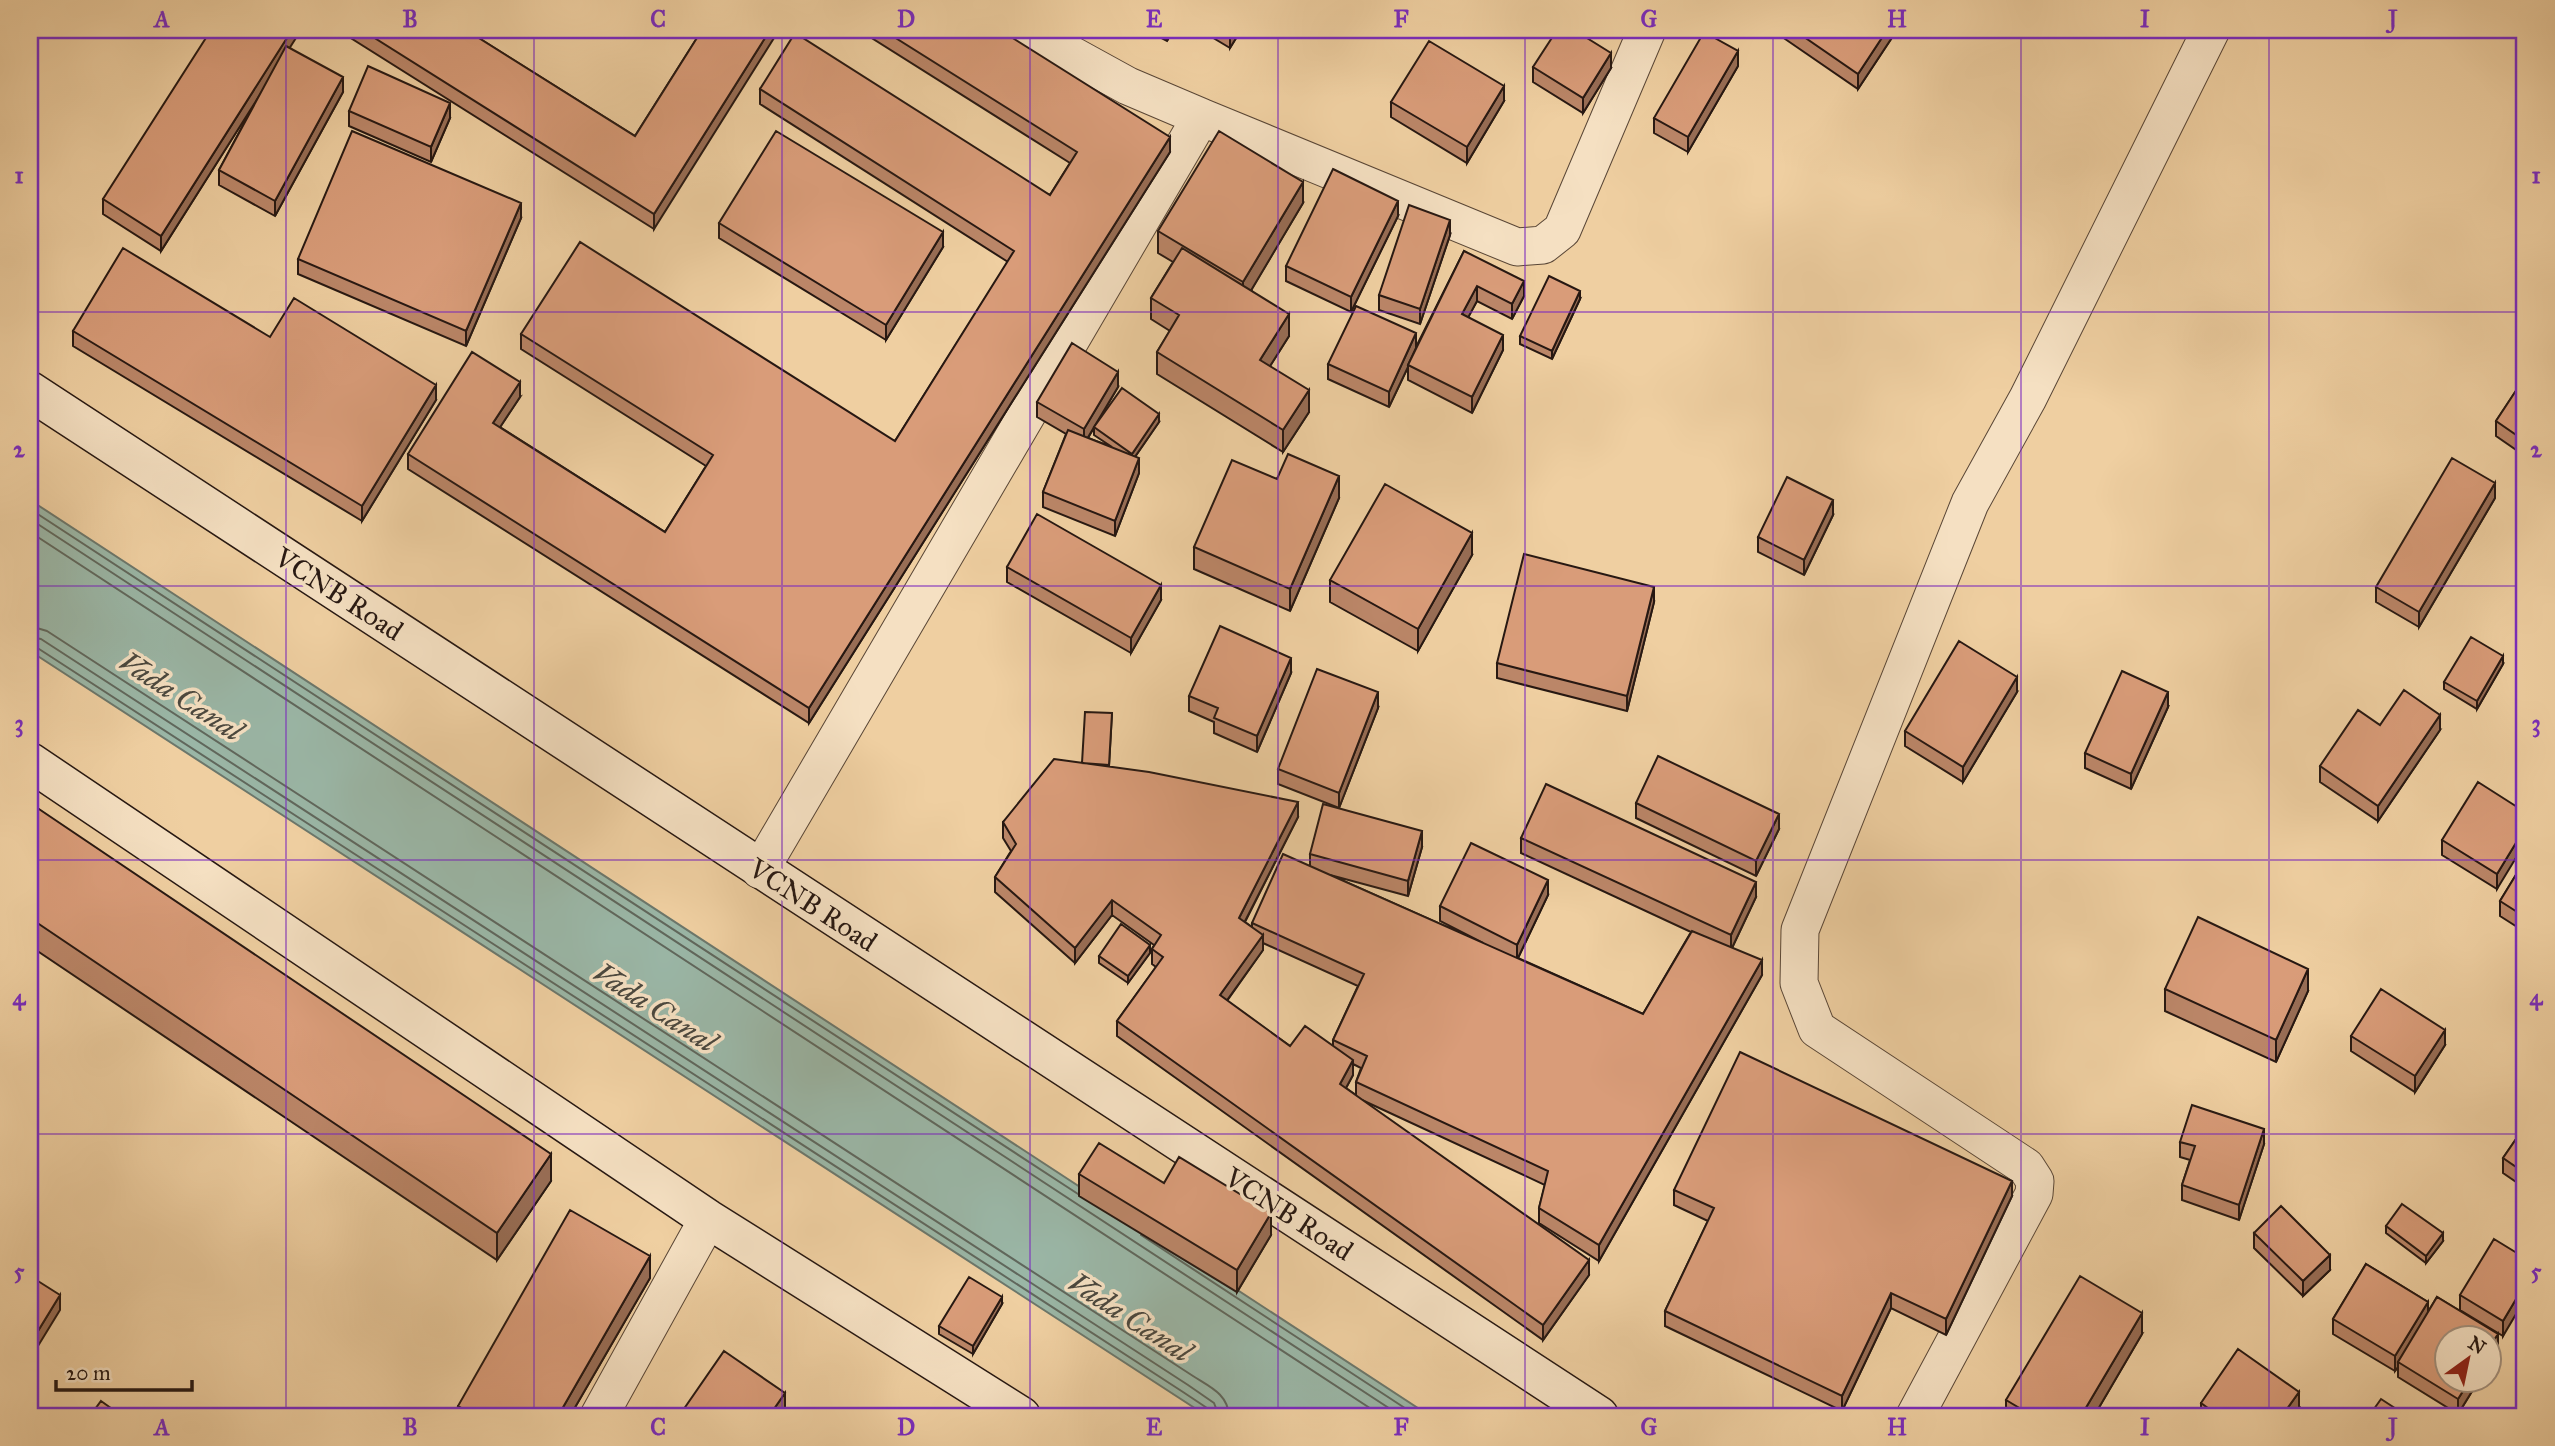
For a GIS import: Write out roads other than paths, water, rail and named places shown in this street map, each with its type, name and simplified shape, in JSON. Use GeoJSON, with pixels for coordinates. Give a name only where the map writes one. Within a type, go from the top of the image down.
{"type":"FeatureCollection","features":[{"type":"Feature","properties":{"kind":"main road","name":"VCNB Road"},"geometry":{"type":"LineString","coordinates":[[30,391],[1599,1416]]}},
{"type":"Feature","properties":{"kind":"main road"},"geometry":{"type":"LineString","coordinates":[[30,762],[708,1219],[1021,1416]]}},
{"type":"Feature","properties":{"kind":"street"},"geometry":{"type":"LineString","coordinates":[[1026,30],[1128,86],[1517,247],[1543,245],[1562,230],[1647,30]]}},
{"type":"Feature","properties":{"kind":"street"},"geometry":{"type":"LineString","coordinates":[[1915,1416],[2034,1194],[2035,1181],[2026,1167],[1817,1028],[1799,983],[1800,930],[1970,503],[2028,398],[2211,30]]}},
{"type":"Feature","properties":{"kind":"street"},"geometry":{"type":"LineString","coordinates":[[761,870],[1201,117]]}},
{"type":"Feature","properties":{"kind":"street"},"geometry":{"type":"LineString","coordinates":[[599,1416],[708,1219]]}},
{"type":"Feature","properties":{"kind":"water","name":"Vada Canal"},"geometry":{"type":"Polygon","coordinates":[[[30,500],[1430,1416],[1207,1416],[30,651],[30,500]]]}}]}
